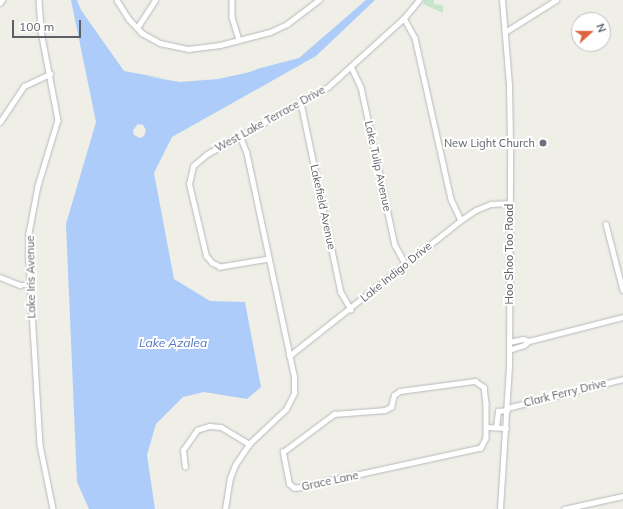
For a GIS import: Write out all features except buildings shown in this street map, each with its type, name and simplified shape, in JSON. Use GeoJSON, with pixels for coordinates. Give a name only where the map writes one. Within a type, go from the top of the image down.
{"type":"FeatureCollection","features":[{"type":"Feature","properties":{"kind":"street","name":"Lake Iris Avenue"},"geometry":{"type":"LineString","coordinates":[[39,0],[41,31],[58,120],[38,186],[30,233],[31,285],[40,445],[53,509]]}},
{"type":"Feature","properties":{"kind":"street"},"geometry":{"type":"LineString","coordinates":[[117,0],[137,28],[160,43],[188,49],[212,47],[270,32],[287,24],[319,0]]}},
{"type":"Feature","properties":{"kind":"street"},"geometry":{"type":"LineString","coordinates":[[137,28],[155,0]]}},
{"type":"Feature","properties":{"kind":"street"},"geometry":{"type":"LineString","coordinates":[[232,0],[232,17],[239,40]]}},
{"type":"Feature","properties":{"kind":"street","name":"West Lake Terrace Drive"},"geometry":{"type":"LineString","coordinates":[[269,259],[220,267],[212,263],[203,248],[189,184],[189,175],[198,161],[328,87],[352,68],[404,18],[419,0]]}},
{"type":"Feature","properties":{"kind":"street","name":"Hoo Shoo Too Road"},"geometry":{"type":"LineString","coordinates":[[500,509],[506,428],[509,350],[510,203],[509,85],[502,0]]}},
{"type":"Feature","properties":{"kind":"street"},"geometry":{"type":"LineString","coordinates":[[505,32],[556,0]]}},
{"type":"Feature","properties":{"kind":"street"},"geometry":{"type":"LineString","coordinates":[[404,18],[415,38],[451,199],[461,220]]}},
{"type":"Feature","properties":{"kind":"street","name":"Lake Tulip Avenue"},"geometry":{"type":"LineString","coordinates":[[352,68],[361,87],[395,244],[406,265]]}},
{"type":"Feature","properties":{"kind":"street"},"geometry":{"type":"LineString","coordinates":[[0,122],[24,86],[50,74]]}},
{"type":"Feature","properties":{"kind":"street","name":"Lakefield Avenue"},"geometry":{"type":"LineString","coordinates":[[301,103],[341,292],[351,309]]}},
{"type":"Feature","properties":{"kind":"street"},"geometry":{"type":"LineString","coordinates":[[225,509],[230,478],[249,444],[286,410],[292,400],[294,377],[246,152],[240,136]]}},
{"type":"Feature","properties":{"kind":"street","name":"Lake Indigo Drive"},"geometry":{"type":"LineString","coordinates":[[290,356],[461,220],[491,204],[510,203]]}},
{"type":"Feature","properties":{"kind":"street"},"geometry":{"type":"LineString","coordinates":[[606,224],[623,290]]}},
{"type":"Feature","properties":{"kind":"street"},"geometry":{"type":"LineString","coordinates":[[0,277],[20,285],[31,285]]}},
{"type":"Feature","properties":{"kind":"street"},"geometry":{"type":"LineString","coordinates":[[509,350],[524,345],[529,341],[623,316]]}},
{"type":"Feature","properties":{"kind":"street"},"geometry":{"type":"LineString","coordinates":[[509,342],[523,339],[529,341]]}},
{"type":"Feature","properties":{"kind":"street","name":"Clark Ferry Drive"},"geometry":{"type":"LineString","coordinates":[[507,409],[623,379]]}},
{"type":"Feature","properties":{"kind":"street","name":"Grace Lane"},"geometry":{"type":"LineString","coordinates":[[479,382],[484,390],[487,427],[486,442],[481,448],[296,488],[289,484],[283,456],[286,448],[334,414],[387,410],[392,405],[396,394],[401,391],[479,382]]}},
{"type":"Feature","properties":{"kind":"street"},"geometry":{"type":"LineString","coordinates":[[496,427],[498,411],[507,409]]}},
{"type":"Feature","properties":{"kind":"street"},"geometry":{"type":"LineString","coordinates":[[185,467],[183,450],[197,430],[209,426],[222,427],[249,444]]}},
{"type":"Feature","properties":{"kind":"street"},"geometry":{"type":"LineString","coordinates":[[487,427],[506,428]]}},
{"type":"Feature","properties":{"kind":"street"},"geometry":{"type":"LineString","coordinates":[[564,509],[623,496]]}},
{"type":"Feature","properties":{"kind":"green space"},"geometry":{"type":"Polygon","coordinates":[[[424,0],[434,0],[434,4],[443,5],[443,13],[423,4],[424,0]]]}},
{"type":"Feature","properties":{"kind":"water","name":"Lake Azalea"},"geometry":{"type":"Polygon","coordinates":[[[71,0],[77,0],[81,10],[124,71],[178,81],[218,79],[299,58],[366,0],[375,0],[316,56],[172,137],[154,173],[174,279],[210,301],[245,302],[261,387],[247,399],[204,392],[183,397],[156,424],[147,455],[155,509],[89,509],[77,482],[66,224],[96,122],[71,0]],[[138,124],[133,130],[134,135],[140,138],[144,136],[146,130],[143,125],[138,124]]]}},
{"type":"Feature","properties":{"kind":"pier"},"geometry":{"type":"Polygon","coordinates":[[[257,67],[257,69],[250,72],[218,79],[257,67]]]}},
{"type":"Feature","properties":{"kind":"pier"},"geometry":{"type":"Polygon","coordinates":[[[145,76],[178,80],[218,79],[180,82],[145,76]]]}},
{"type":"Feature","properties":{"kind":"place","name":"New Light Church"},"geometry":{"type":"Point","coordinates":[543,143]}}]}
